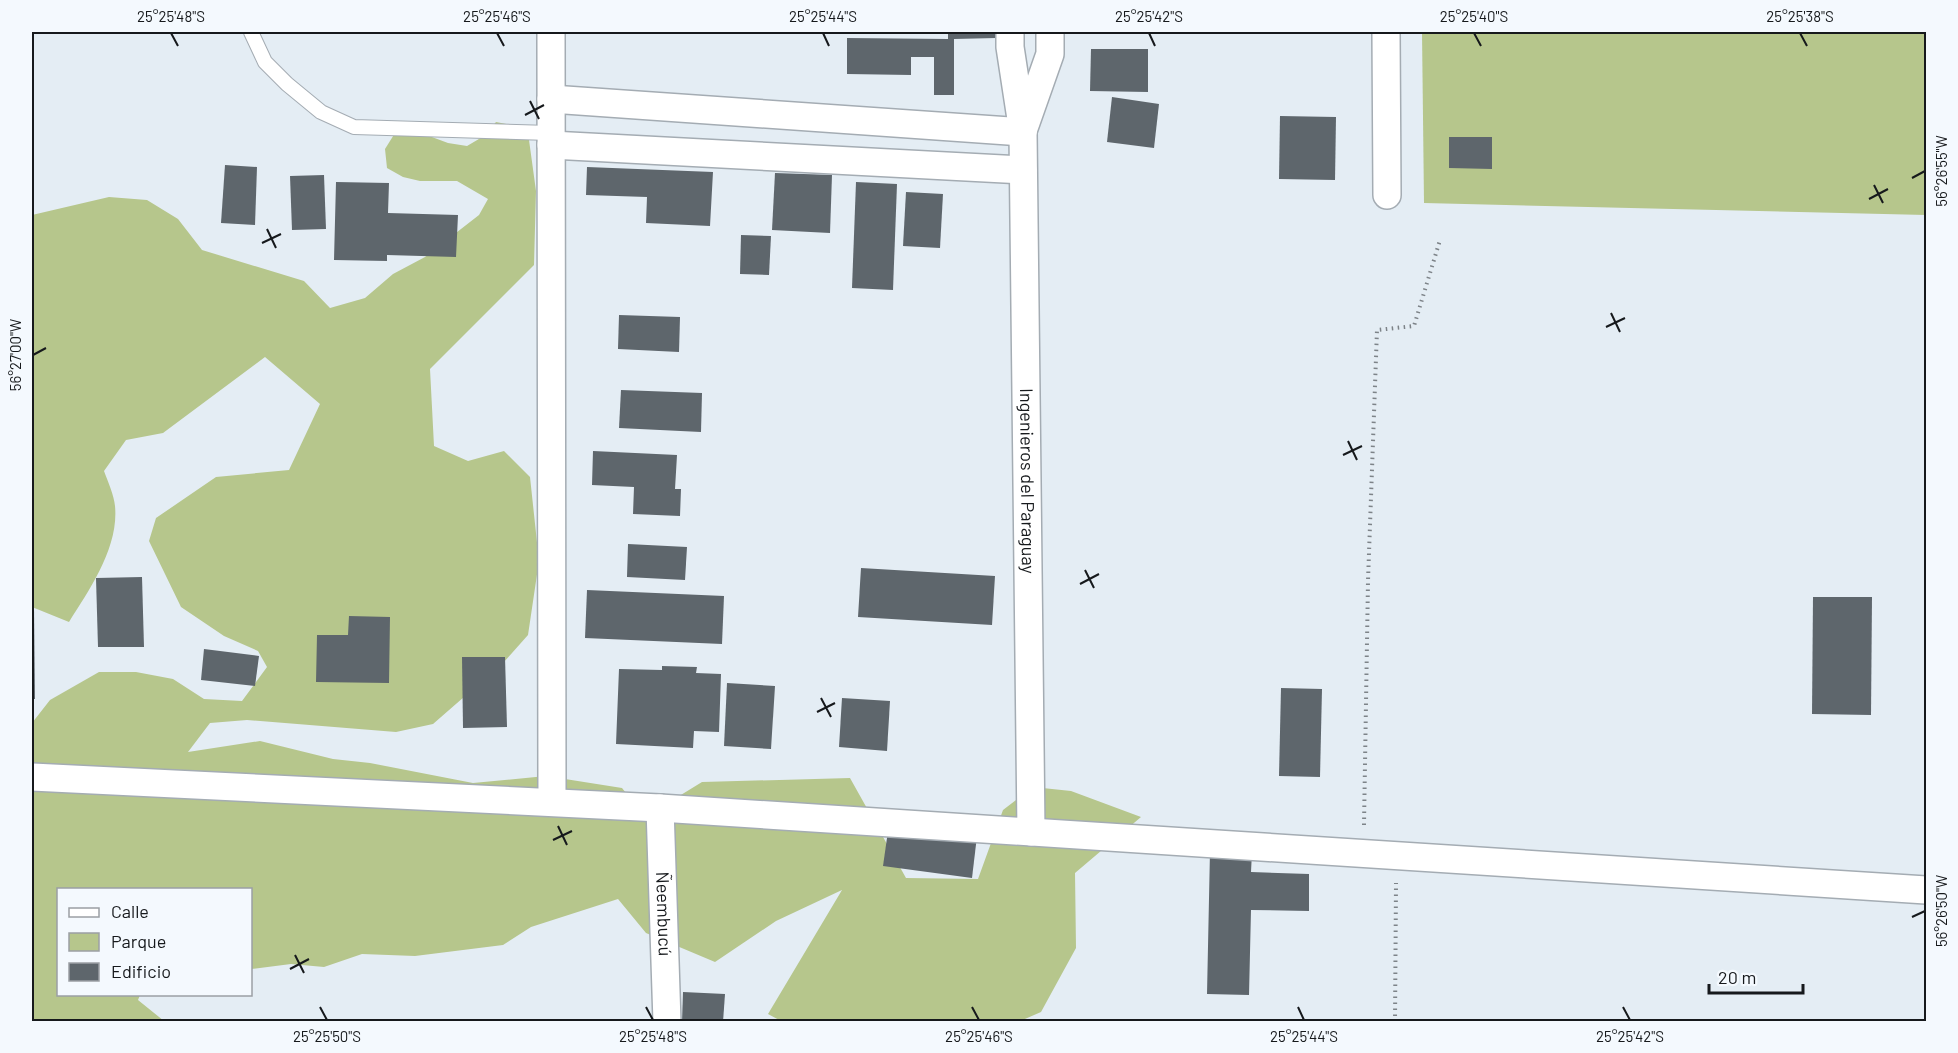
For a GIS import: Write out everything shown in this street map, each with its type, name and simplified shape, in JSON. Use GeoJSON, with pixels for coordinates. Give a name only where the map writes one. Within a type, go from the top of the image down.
{"type":"FeatureCollection","features":[{"type":"Feature","properties":{"kind":"street"},"geometry":{"type":"LineString","coordinates":[[551,32],[552,802]]}},
{"type":"Feature","properties":{"kind":"street","name":"Ingenieros del Paraguay"},"geometry":{"type":"LineString","coordinates":[[1010,32],[1010,47],[1023,132],[1031,832]]}},
{"type":"Feature","properties":{"kind":"street","name":"Ingenieros del Paraguay"},"geometry":{"type":"LineString","coordinates":[[1023,132],[1050,54],[1050,32]]}},
{"type":"Feature","properties":{"kind":"street"},"geometry":{"type":"LineString","coordinates":[[1386,32],[1387,195]]}},
{"type":"Feature","properties":{"kind":"street"},"geometry":{"type":"LineString","coordinates":[[551,99],[1023,132]]}},
{"type":"Feature","properties":{"kind":"street"},"geometry":{"type":"LineString","coordinates":[[551,139],[1023,170]]}},
{"type":"Feature","properties":{"kind":"street"},"geometry":{"type":"LineString","coordinates":[[32,777],[660,808],[1926,890]]}},
{"type":"Feature","properties":{"kind":"street","name":"Ñeembucú"},"geometry":{"type":"LineString","coordinates":[[660,808],[667,1022]]}},
{"type":"Feature","properties":{"kind":"lane"},"geometry":{"type":"LineString","coordinates":[[251,32],[266,62],[286,84],[321,112],[354,127],[551,139]]}},
{"type":"Feature","properties":{"kind":"path"},"geometry":{"type":"LineString","coordinates":[[1363,853],[1368,580],[1377,330],[1414,326],[1440,240]]}},
{"type":"Feature","properties":{"kind":"path"},"geometry":{"type":"LineString","coordinates":[[1395,1022],[1396,855]]}},
{"type":"Feature","properties":{"kind":"green space"},"geometry":{"type":"Polygon","coordinates":[[[1422,32],[1926,32],[1926,215],[1424,203],[1422,32]]]}},
{"type":"Feature","properties":{"kind":"green space"},"geometry":{"type":"Polygon","coordinates":[[[496,122],[516,126],[529,140],[536,191],[534,265],[430,369],[434,446],[468,461],[504,451],[530,477],[539,561],[528,635],[503,663],[433,724],[396,732],[247,720],[210,723],[188,752],[260,741],[333,759],[370,763],[473,783],[546,776],[622,788],[645,817],[702,782],[850,778],[906,878],[978,879],[1003,810],[1033,787],[1071,791],[1141,817],[1075,873],[1076,948],[1041,1012],[1018,1022],[781,1021],[768,1014],[842,890],[776,921],[715,962],[646,933],[618,899],[531,927],[503,945],[415,956],[362,954],[324,967],[291,964],[252,969],[252,888],[57,888],[57,996],[140,996],[138,1000],[164,1021],[32,1021],[32,723],[50,700],[99,672],[136,672],[173,679],[204,699],[242,701],[267,667],[258,651],[224,636],[181,607],[149,541],[156,518],[216,477],[289,470],[320,404],[265,357],[163,433],[126,440],[104,471],[115,506],[115,521],[108,552],[94,582],[69,622],[32,607],[32,215],[109,197],[147,200],[178,219],[202,250],[304,281],[330,308],[365,298],[393,274],[425,257],[479,215],[488,199],[457,181],[420,181],[403,177],[387,168],[385,149],[395,133],[413,130],[448,143],[467,146],[484,136],[496,122]]]}},
{"type":"Feature","properties":{"kind":"building"},"geometry":{"type":"Polygon","coordinates":[[[948,32],[996,32],[996,38],[954,39],[954,95],[934,95],[934,57],[911,57],[911,75],[847,74],[847,38],[948,39],[948,32]]]}},
{"type":"Feature","properties":{"kind":"building"},"geometry":{"type":"Polygon","coordinates":[[[1091,49],[1148,49],[1148,92],[1090,91],[1091,49]]]}},
{"type":"Feature","properties":{"kind":"building"},"geometry":{"type":"Polygon","coordinates":[[[1112,97],[1159,104],[1154,148],[1107,142],[1112,97]]]}},
{"type":"Feature","properties":{"kind":"building"},"geometry":{"type":"Polygon","coordinates":[[[1280,116],[1336,117],[1335,180],[1279,179],[1280,116]]]}},
{"type":"Feature","properties":{"kind":"building"},"geometry":{"type":"Polygon","coordinates":[[[1449,137],[1492,137],[1492,169],[1449,168],[1449,137]]]}},
{"type":"Feature","properties":{"kind":"building"},"geometry":{"type":"Polygon","coordinates":[[[225,165],[257,167],[255,225],[221,223],[225,165]]]}},
{"type":"Feature","properties":{"kind":"building"},"geometry":{"type":"Polygon","coordinates":[[[587,167],[713,172],[710,226],[646,223],[647,197],[586,195],[587,167]]]}},
{"type":"Feature","properties":{"kind":"building"},"geometry":{"type":"Polygon","coordinates":[[[775,173],[832,175],[830,233],[772,230],[775,173]]]}},
{"type":"Feature","properties":{"kind":"building"},"geometry":{"type":"Polygon","coordinates":[[[324,175],[326,229],[292,230],[290,176],[324,175]]]}},
{"type":"Feature","properties":{"kind":"building"},"geometry":{"type":"Polygon","coordinates":[[[336,182],[389,183],[388,213],[458,215],[456,257],[387,255],[387,261],[334,260],[336,182]]]}},
{"type":"Feature","properties":{"kind":"building"},"geometry":{"type":"Polygon","coordinates":[[[856,182],[897,184],[893,290],[852,288],[856,182]]]}},
{"type":"Feature","properties":{"kind":"building"},"geometry":{"type":"Polygon","coordinates":[[[906,192],[943,194],[940,248],[903,246],[906,192]]]}},
{"type":"Feature","properties":{"kind":"building"},"geometry":{"type":"Polygon","coordinates":[[[741,235],[771,236],[769,275],[740,274],[741,235]]]}},
{"type":"Feature","properties":{"kind":"building"},"geometry":{"type":"Polygon","coordinates":[[[619,315],[680,317],[679,352],[618,349],[619,315]]]}},
{"type":"Feature","properties":{"kind":"building"},"geometry":{"type":"Polygon","coordinates":[[[621,390],[702,393],[701,432],[619,428],[621,390]]]}},
{"type":"Feature","properties":{"kind":"building"},"geometry":{"type":"Polygon","coordinates":[[[593,451],[677,455],[675,489],[681,489],[680,516],[633,514],[634,487],[592,485],[593,451]]]}},
{"type":"Feature","properties":{"kind":"building"},"geometry":{"type":"Polygon","coordinates":[[[628,544],[687,547],[685,580],[627,577],[628,544]]]}},
{"type":"Feature","properties":{"kind":"building"},"geometry":{"type":"Polygon","coordinates":[[[861,568],[995,576],[992,625],[858,617],[861,568]]]}},
{"type":"Feature","properties":{"kind":"building"},"geometry":{"type":"Polygon","coordinates":[[[142,577],[144,647],[98,647],[96,578],[142,577]]]}},
{"type":"Feature","properties":{"kind":"building"},"geometry":{"type":"Polygon","coordinates":[[[587,590],[724,596],[722,644],[585,638],[587,590]]]}},
{"type":"Feature","properties":{"kind":"building"},"geometry":{"type":"Polygon","coordinates":[[[1813,597],[1872,597],[1871,715],[1812,714],[1813,597]]]}},
{"type":"Feature","properties":{"kind":"building"},"geometry":{"type":"Polygon","coordinates":[[[32,609],[34,609],[35,699],[32,699],[32,609]]]}},
{"type":"Feature","properties":{"kind":"building"},"geometry":{"type":"Polygon","coordinates":[[[349,616],[390,617],[389,683],[316,682],[317,635],[348,635],[349,616]]]}},
{"type":"Feature","properties":{"kind":"building"},"geometry":{"type":"Polygon","coordinates":[[[204,649],[259,656],[255,686],[201,680],[204,649]]]}},
{"type":"Feature","properties":{"kind":"building"},"geometry":{"type":"Polygon","coordinates":[[[462,657],[505,657],[507,727],[463,728],[462,657]]]}},
{"type":"Feature","properties":{"kind":"building"},"geometry":{"type":"Polygon","coordinates":[[[662,666],[697,667],[696,673],[721,674],[719,732],[694,731],[693,748],[616,744],[619,669],[662,670],[662,666]]]}},
{"type":"Feature","properties":{"kind":"building"},"geometry":{"type":"Polygon","coordinates":[[[727,683],[775,686],[771,749],[724,746],[727,683]]]}},
{"type":"Feature","properties":{"kind":"building"},"geometry":{"type":"Polygon","coordinates":[[[1281,688],[1322,689],[1320,777],[1279,776],[1281,688]]]}},
{"type":"Feature","properties":{"kind":"building"},"geometry":{"type":"Polygon","coordinates":[[[842,698],[890,701],[887,751],[839,747],[842,698]]]}},
{"type":"Feature","properties":{"kind":"building"},"geometry":{"type":"Polygon","coordinates":[[[889,824],[977,836],[972,878],[883,866],[889,824]]]}},
{"type":"Feature","properties":{"kind":"building"},"geometry":{"type":"Polygon","coordinates":[[[1210,851],[1252,852],[1251,872],[1309,874],[1309,911],[1251,910],[1249,995],[1207,994],[1210,851]]]}},
{"type":"Feature","properties":{"kind":"building"},"geometry":{"type":"Polygon","coordinates":[[[683,992],[725,994],[723,1022],[682,1022],[683,992]]]}}]}
